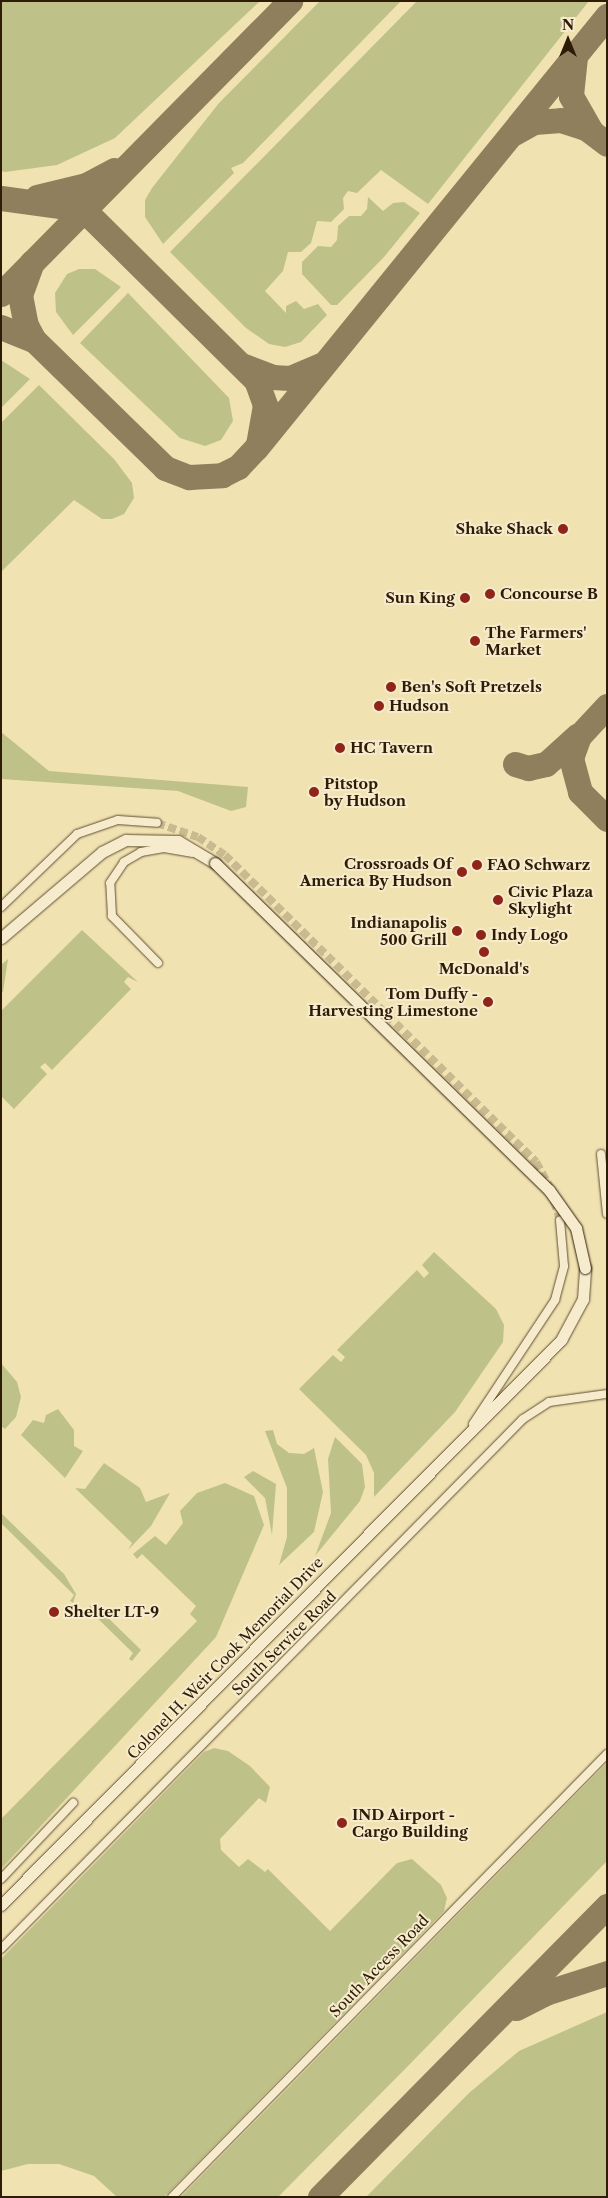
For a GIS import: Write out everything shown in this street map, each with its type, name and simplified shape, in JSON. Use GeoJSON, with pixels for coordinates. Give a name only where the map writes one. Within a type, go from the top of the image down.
{"type":"FeatureCollection","features":[{"type":"Feature","properties":{"kind":"street"},"geometry":{"type":"LineString","coordinates":[[1,907],[77,834],[118,820],[158,823]]}},
{"type":"Feature","properties":{"kind":"street","name":"Colonel H. Weir Cook Memorial Drive"},"geometry":{"type":"LineString","coordinates":[[1,938],[96,857],[126,840],[156,838],[191,846],[215,863],[549,1190],[576,1228],[585,1268],[583,1298],[568,1332],[469,1430],[1,1906]]}},
{"type":"Feature","properties":{"kind":"street"},"geometry":{"type":"LineString","coordinates":[[158,963],[112,916],[108,896],[112,878],[129,858],[156,848],[188,852],[215,863]]}},
{"type":"Feature","properties":{"kind":"street"},"geometry":{"type":"LineString","coordinates":[[600,1154],[607,1214]]}},
{"type":"Feature","properties":{"kind":"street"},"geometry":{"type":"LineString","coordinates":[[469,1430],[555,1300],[564,1266],[560,1220]]}},
{"type":"Feature","properties":{"kind":"street","name":"South Service Road"},"geometry":{"type":"LineString","coordinates":[[1,1949],[523,1419],[549,1402],[607,1394]]}},
{"type":"Feature","properties":{"kind":"street","name":"South Access Road"},"geometry":{"type":"LineString","coordinates":[[172,2197],[607,1754]]}},
{"type":"Feature","properties":{"kind":"street"},"geometry":{"type":"LineString","coordinates":[[1,1879],[72,1804]]}},
{"type":"Feature","properties":{"kind":"green space"},"geometry":{"type":"Polygon","coordinates":[[[1,1],[260,1],[115,138],[57,165],[5,172],[1,171],[1,1]]]}},
{"type":"Feature","properties":{"kind":"green space"},"geometry":{"type":"Polygon","coordinates":[[[320,1],[401,1],[243,163],[231,168],[234,173],[163,244],[145,217],[145,200],[152,188],[219,103],[320,1]]]}},
{"type":"Feature","properties":{"kind":"green space"},"geometry":{"type":"Polygon","coordinates":[[[417,1],[589,1],[428,204],[381,170],[357,193],[348,191],[343,198],[344,209],[331,222],[317,221],[311,243],[301,252],[288,252],[283,271],[265,291],[286,313],[286,306],[296,301],[304,309],[318,304],[327,315],[301,342],[285,347],[269,344],[246,328],[170,252],[417,1]]]}},
{"type":"Feature","properties":{"kind":"green space"},"geometry":{"type":"Polygon","coordinates":[[[368,197],[383,211],[393,203],[404,202],[420,213],[384,257],[337,305],[331,305],[302,274],[302,262],[318,246],[331,247],[337,240],[338,226],[349,216],[361,216],[367,209],[368,197]]]}},
{"type":"Feature","properties":{"kind":"green space"},"geometry":{"type":"Polygon","coordinates":[[[79,269],[95,269],[121,287],[73,335],[56,312],[55,293],[67,274],[79,269]]]}},
{"type":"Feature","properties":{"kind":"green space"},"geometry":{"type":"Polygon","coordinates":[[[128,293],[229,398],[233,421],[221,440],[205,446],[180,438],[80,343],[128,293]]]}},
{"type":"Feature","properties":{"kind":"green space"},"geometry":{"type":"Polygon","coordinates":[[[1,360],[30,379],[1,408],[1,360]]]}},
{"type":"Feature","properties":{"kind":"green space"},"geometry":{"type":"Polygon","coordinates":[[[39,385],[114,459],[132,483],[134,498],[124,514],[112,519],[102,519],[74,500],[2,571],[1,423],[39,385]]]}},
{"type":"Feature","properties":{"kind":"green space"},"geometry":{"type":"Polygon","coordinates":[[[1,732],[49,771],[248,787],[246,807],[231,811],[178,791],[1,779],[1,732]]]}},
{"type":"Feature","properties":{"kind":"green space"},"geometry":{"type":"Polygon","coordinates":[[[82,930],[138,982],[128,977],[124,982],[131,989],[52,1070],[45,1063],[40,1067],[47,1074],[14,1109],[1,1096],[1,1011],[82,930]]]}},
{"type":"Feature","properties":{"kind":"green space"},"geometry":{"type":"Polygon","coordinates":[[[8,959],[3,992],[1,993],[1,965],[8,959]]]}},
{"type":"Feature","properties":{"kind":"green space"},"geometry":{"type":"Polygon","coordinates":[[[434,1252],[496,1309],[504,1325],[503,1342],[455,1412],[374,1497],[374,1473],[366,1455],[299,1389],[333,1355],[341,1362],[345,1357],[337,1350],[417,1270],[424,1278],[429,1273],[422,1265],[434,1252]]]}},
{"type":"Feature","properties":{"kind":"green space"},"geometry":{"type":"Polygon","coordinates":[[[1,1363],[17,1382],[21,1397],[16,1417],[5,1429],[1,1426],[1,1363]]]}},
{"type":"Feature","properties":{"kind":"green space"},"geometry":{"type":"Polygon","coordinates":[[[58,1409],[74,1430],[74,1446],[83,1451],[65,1478],[21,1435],[33,1420],[44,1423],[46,1415],[58,1409]]]}},
{"type":"Feature","properties":{"kind":"green space"},"geometry":{"type":"Polygon","coordinates":[[[273,1430],[277,1444],[289,1453],[304,1454],[314,1448],[323,1492],[314,1532],[279,1565],[287,1537],[287,1488],[265,1431],[273,1430]]]}},
{"type":"Feature","properties":{"kind":"green space"},"geometry":{"type":"Polygon","coordinates":[[[335,1437],[362,1464],[365,1487],[360,1501],[315,1556],[331,1513],[328,1459],[335,1437]]]}},
{"type":"Feature","properties":{"kind":"green space"},"geometry":{"type":"Polygon","coordinates":[[[104,1463],[140,1488],[146,1502],[170,1493],[151,1526],[128,1550],[132,1543],[75,1488],[85,1489],[104,1463]]]}},
{"type":"Feature","properties":{"kind":"green space"},"geometry":{"type":"Polygon","coordinates":[[[253,1471],[276,1484],[272,1535],[265,1498],[244,1477],[253,1471]]]}},
{"type":"Feature","properties":{"kind":"green space"},"geometry":{"type":"Polygon","coordinates":[[[225,1483],[254,1496],[264,1525],[216,1637],[1,1869],[1,1819],[197,1621],[190,1614],[196,1606],[142,1554],[137,1559],[133,1554],[155,1536],[166,1545],[183,1523],[180,1511],[197,1493],[225,1483]]]}},
{"type":"Feature","properties":{"kind":"green space"},"geometry":{"type":"Polygon","coordinates":[[[1,1513],[64,1574],[76,1594],[73,1603],[70,1601],[74,1595],[1,1523],[1,1513]]]}},
{"type":"Feature","properties":{"kind":"green space"},"geometry":{"type":"Polygon","coordinates":[[[93,1603],[141,1650],[132,1661],[129,1659],[133,1653],[88,1609],[82,1614],[93,1603]]]}},
{"type":"Feature","properties":{"kind":"green space"},"geometry":{"type":"Polygon","coordinates":[[[214,1748],[228,1751],[250,1766],[270,1787],[266,1803],[259,1798],[220,1839],[221,1850],[239,1867],[248,1859],[265,1872],[268,1869],[330,1931],[397,1863],[412,1859],[441,1885],[447,1898],[444,1911],[164,2197],[117,2197],[94,2176],[59,2164],[28,2164],[1,2171],[1,1959],[204,1752],[214,1748]]]}},
{"type":"Feature","properties":{"kind":"green space"},"geometry":{"type":"Polygon","coordinates":[[[607,1763],[607,1861],[410,2064],[278,2197],[181,2197],[607,1763]]]}},
{"type":"Feature","properties":{"kind":"green space"},"geometry":{"type":"Polygon","coordinates":[[[607,2012],[607,2197],[366,2197],[469,2093],[519,2051],[607,2012]]]}},
{"type":"Feature","properties":{"kind":"taxiway"},"geometry":{"type":"LineString","coordinates":[[1,294],[290,1]]}},
{"type":"Feature","properties":{"kind":"taxiway"},"geometry":{"type":"LineString","coordinates":[[32,262],[20,295],[26,325],[34,340],[165,468],[189,477],[222,475],[238,467],[256,448],[607,16]]}},
{"type":"Feature","properties":{"kind":"taxiway"},"geometry":{"type":"LineString","coordinates":[[575,57],[571,96],[591,131]]}},
{"type":"Feature","properties":{"kind":"taxiway"},"geometry":{"type":"LineString","coordinates":[[514,133],[534,122],[561,120],[586,128],[607,144]]}},
{"type":"Feature","properties":{"kind":"taxiway"},"geometry":{"type":"LineString","coordinates":[[37,197],[86,185],[114,170]]}},
{"type":"Feature","properties":{"kind":"taxiway"},"geometry":{"type":"LineString","coordinates":[[1,198],[74,208],[90,216],[256,380],[265,405],[258,443]]}},
{"type":"Feature","properties":{"kind":"taxiway"},"geometry":{"type":"LineString","coordinates":[[1,327],[34,340]]}},
{"type":"Feature","properties":{"kind":"taxiway"},"geometry":{"type":"LineString","coordinates":[[244,366],[272,377],[290,378],[321,365]]}},
{"type":"Feature","properties":{"kind":"taxiway"},"geometry":{"type":"LineString","coordinates":[[607,706],[579,736],[571,758],[580,792],[607,819]]}},
{"type":"Feature","properties":{"kind":"taxiway"},"geometry":{"type":"LineString","coordinates":[[515,764],[528,768],[546,764],[577,736]]}},
{"type":"Feature","properties":{"kind":"taxiway"},"geometry":{"type":"LineString","coordinates":[[320,2197],[607,1906]]}},
{"type":"Feature","properties":{"kind":"taxiway"},"geometry":{"type":"LineString","coordinates":[[516,2008],[545,1993],[607,1973]]}},
{"type":"Feature","properties":{"kind":"tunnel"},"geometry":{"type":"LineString","coordinates":[[157,823],[198,837],[225,855],[536,1162],[550,1187]]}},
{"type":"Feature","properties":{"kind":"tunnel"},"geometry":{"type":"LineString","coordinates":[[554,1201],[560,1220]]}},
{"type":"Feature","properties":{"kind":"place","name":"Shake Shack"},"geometry":{"type":"Point","coordinates":[563,529]}},
{"type":"Feature","properties":{"kind":"place","name":"Concourse B"},"geometry":{"type":"Point","coordinates":[490,594]}},
{"type":"Feature","properties":{"kind":"place","name":"Sun King"},"geometry":{"type":"Point","coordinates":[465,598]}},
{"type":"Feature","properties":{"kind":"place","name":"The Farmers' Market"},"geometry":{"type":"Point","coordinates":[475,641]}},
{"type":"Feature","properties":{"kind":"place","name":"Ben's Soft Pretzels"},"geometry":{"type":"Point","coordinates":[391,687]}},
{"type":"Feature","properties":{"kind":"place","name":"Hudson"},"geometry":{"type":"Point","coordinates":[379,706]}},
{"type":"Feature","properties":{"kind":"place","name":"HC Tavern"},"geometry":{"type":"Point","coordinates":[340,748]}},
{"type":"Feature","properties":{"kind":"place","name":"Pitstop by Hudson"},"geometry":{"type":"Point","coordinates":[314,792]}},
{"type":"Feature","properties":{"kind":"place","name":"FAO Schwarz"},"geometry":{"type":"Point","coordinates":[477,865]}},
{"type":"Feature","properties":{"kind":"place","name":"Crossroads Of America By Hudson"},"geometry":{"type":"Point","coordinates":[462,872]}},
{"type":"Feature","properties":{"kind":"place","name":"Civic Plaza Skylight"},"geometry":{"type":"Point","coordinates":[498,900]}},
{"type":"Feature","properties":{"kind":"place","name":"Indianapolis 500 Grill"},"geometry":{"type":"Point","coordinates":[457,931]}},
{"type":"Feature","properties":{"kind":"place","name":"Indy Logo"},"geometry":{"type":"Point","coordinates":[481,935]}},
{"type":"Feature","properties":{"kind":"place","name":"McDonald's"},"geometry":{"type":"Point","coordinates":[484,952]}},
{"type":"Feature","properties":{"kind":"place","name":"Tom Duffy - Harvesting Limestone"},"geometry":{"type":"Point","coordinates":[488,1002]}},
{"type":"Feature","properties":{"kind":"place","name":"Shelter LT-9"},"geometry":{"type":"Point","coordinates":[54,1612]}},
{"type":"Feature","properties":{"kind":"place","name":"IND Airport - Cargo Building"},"geometry":{"type":"Point","coordinates":[342,1823]}}]}
